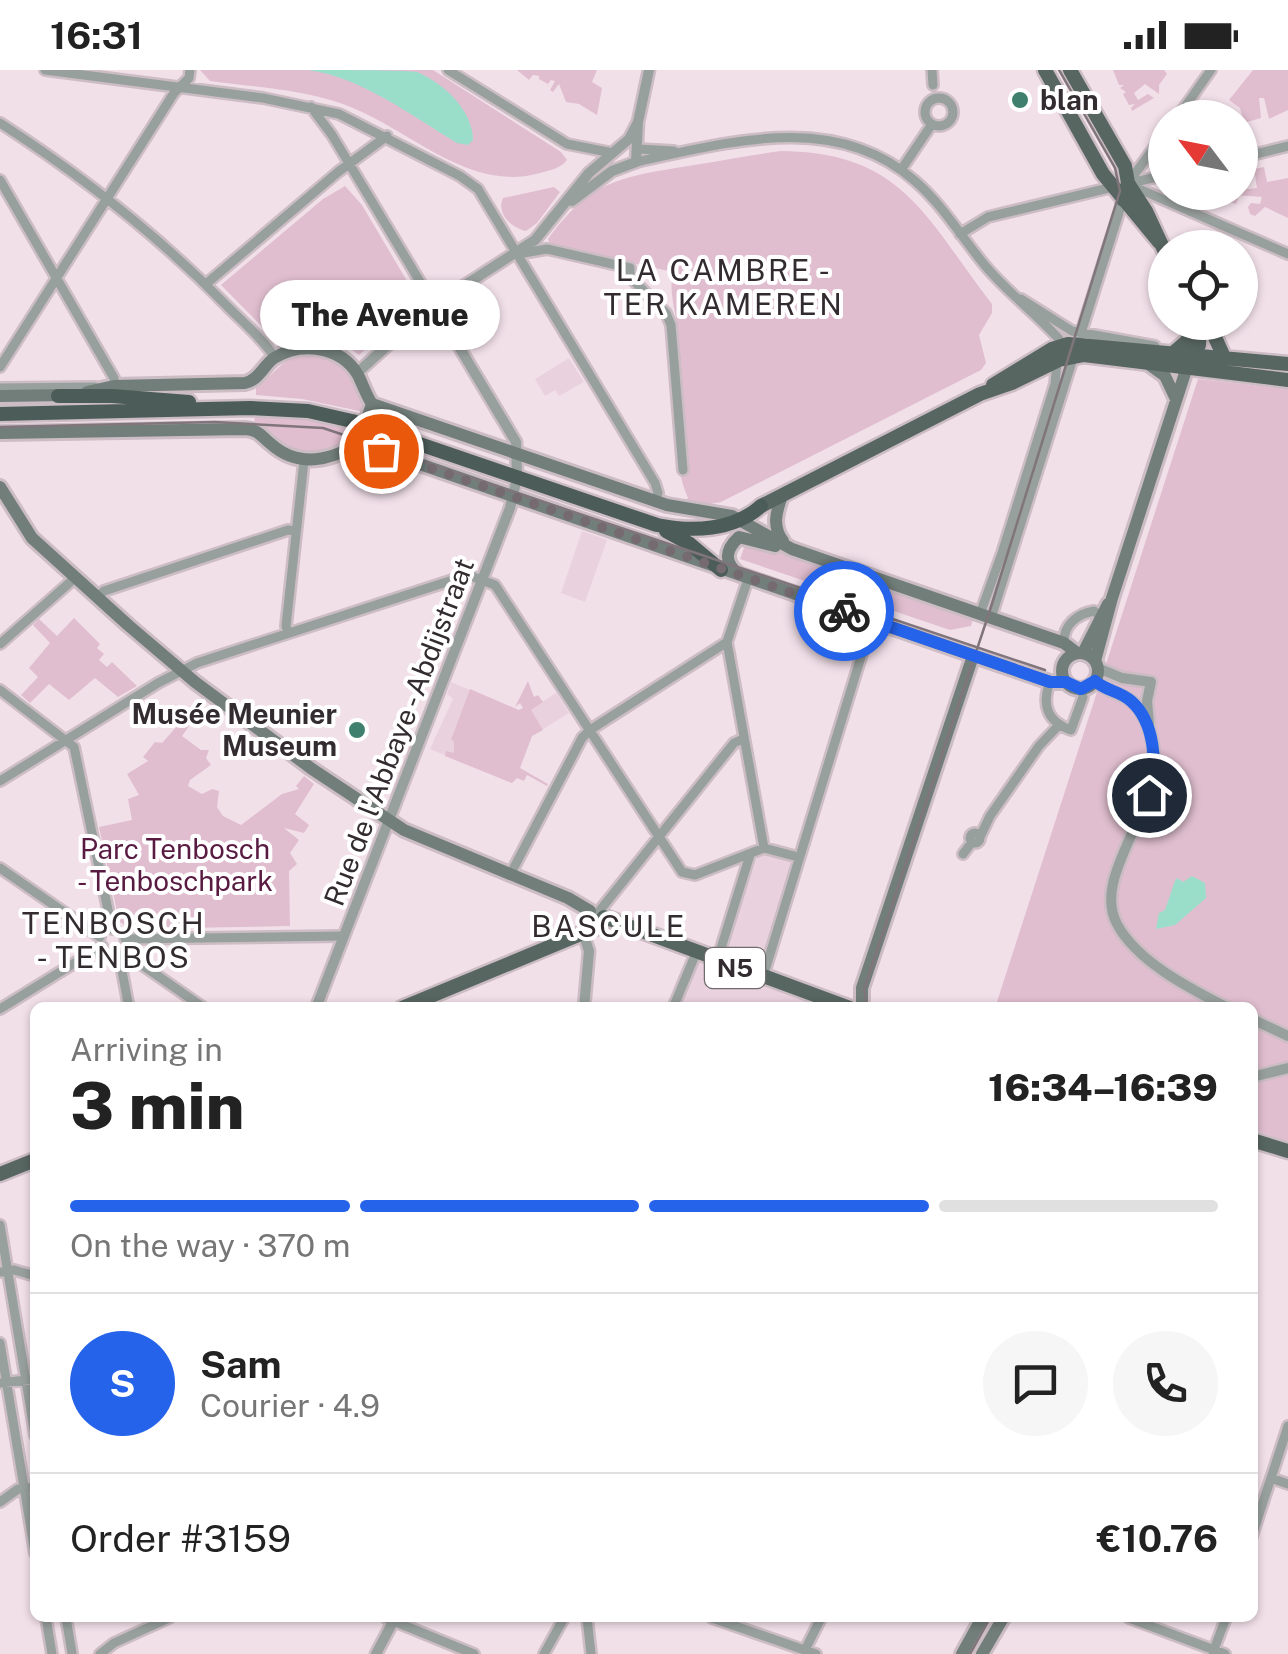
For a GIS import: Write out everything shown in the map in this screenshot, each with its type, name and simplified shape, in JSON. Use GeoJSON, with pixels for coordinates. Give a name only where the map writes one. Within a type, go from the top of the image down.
{"type":"FeatureCollection","features":[{"type":"Feature","properties":{"kind":"highway"},"geometry":{"type":"LineString","coordinates":[[58,396],[189,402]]}},
{"type":"Feature","properties":{"kind":"highway"},"geometry":{"type":"LineString","coordinates":[[0,410],[275,398],[332,408],[657,525],[690,544],[722,570]]}},
{"type":"Feature","properties":{"kind":"highway"},"geometry":{"type":"LineString","coordinates":[[0,410],[286,408],[366,422]]}},
{"type":"Feature","properties":{"kind":"highway"},"geometry":{"type":"LineString","coordinates":[[517,475],[668,520],[736,518]]}},
{"type":"Feature","properties":{"kind":"highway"},"geometry":{"type":"LineString","coordinates":[[657,525],[698,528],[736,518],[761,506]]}},
{"type":"Feature","properties":{"kind":"main road"},"geometry":{"type":"LineString","coordinates":[[1044,70],[1104,174],[1120,186],[1151,230]]}},
{"type":"Feature","properties":{"kind":"main road"},"geometry":{"type":"LineString","coordinates":[[1070,70],[1124,164],[1120,186],[1123,200],[1141,214]]}},
{"type":"Feature","properties":{"kind":"main road"},"geometry":{"type":"LineString","coordinates":[[1170,353],[1188,340]]}},
{"type":"Feature","properties":{"kind":"main road"},"geometry":{"type":"LineString","coordinates":[[1197,361],[1201,340]]}},
{"type":"Feature","properties":{"kind":"main road"},"geometry":{"type":"LineString","coordinates":[[0,434],[245,429],[259,432],[274,448],[304,461],[332,456],[359,443],[973,656],[1081,689],[1096,670],[1112,598],[1175,402],[1197,361],[1216,340],[1224,357]]}},
{"type":"Feature","properties":{"kind":"main road"},"geometry":{"type":"LineString","coordinates":[[1071,345],[1148,362],[1224,357],[1288,364]]}},
{"type":"Feature","properties":{"kind":"main road"},"geometry":{"type":"LineString","coordinates":[[761,506],[980,394],[1008,374],[1071,345],[1170,353],[1288,380]]}},
{"type":"Feature","properties":{"kind":"main road"},"geometry":{"type":"LineString","coordinates":[[0,396],[58,396],[111,387],[245,383],[256,378],[275,358],[313,348],[337,356],[357,373],[372,404],[359,443]]}},
{"type":"Feature","properties":{"kind":"main road"},"geometry":{"type":"LineString","coordinates":[[1148,362],[1164,376],[1175,402]]}},
{"type":"Feature","properties":{"kind":"main road"},"geometry":{"type":"LineString","coordinates":[[372,404],[655,501],[736,518],[792,549]]}},
{"type":"Feature","properties":{"kind":"main road"},"geometry":{"type":"LineString","coordinates":[[0,488],[23,528],[76,577],[181,670],[300,761],[389,822],[597,914],[596,928],[417,1002]]}},
{"type":"Feature","properties":{"kind":"main road"},"geometry":{"type":"LineString","coordinates":[[782,496],[776,512],[777,533],[792,549]]}},
{"type":"Feature","properties":{"kind":"main road"},"geometry":{"type":"LineString","coordinates":[[746,578],[731,568],[727,558],[728,550],[739,537],[792,549],[1064,643],[1096,670]]}},
{"type":"Feature","properties":{"kind":"main road"},"geometry":{"type":"LineString","coordinates":[[1066,682],[1064,664],[1090,643],[1112,598]]}},
{"type":"Feature","properties":{"kind":"main road"},"geometry":{"type":"LineString","coordinates":[[862,1002],[862,988],[973,656]]}},
{"type":"Feature","properties":{"kind":"main road","name":"N5"},"geometry":{"type":"LineString","coordinates":[[597,914],[832,1002]]}},
{"type":"Feature","properties":{"kind":"main road"},"geometry":{"type":"LineString","coordinates":[[1258,1142],[1288,1152]]}},
{"type":"Feature","properties":{"kind":"main road"},"geometry":{"type":"LineString","coordinates":[[0,1174],[30,1162]]}},
{"type":"Feature","properties":{"kind":"main road"},"geometry":{"type":"LineString","coordinates":[[962,1654],[980,1622]]}},
{"type":"Feature","properties":{"kind":"main road"},"geometry":{"type":"LineString","coordinates":[[982,1654],[1001,1622]]}},
{"type":"Feature","properties":{"kind":"street"},"geometry":{"type":"LineString","coordinates":[[46,70],[180,86],[340,114],[478,188],[655,483],[655,501]]}},
{"type":"Feature","properties":{"kind":"street"},"geometry":{"type":"LineString","coordinates":[[0,366],[180,86],[190,78],[190,70]]}},
{"type":"Feature","properties":{"kind":"street"},"geometry":{"type":"LineString","coordinates":[[448,70],[567,144],[613,153],[638,149],[682,152]]}},
{"type":"Feature","properties":{"kind":"street"},"geometry":{"type":"LineString","coordinates":[[636,162],[638,122],[649,70]]}},
{"type":"Feature","properties":{"kind":"street"},"geometry":{"type":"LineString","coordinates":[[932,70],[934,92],[926,107],[932,124]]}},
{"type":"Feature","properties":{"kind":"street"},"geometry":{"type":"LineString","coordinates":[[1190,100],[1212,70]]}},
{"type":"Feature","properties":{"kind":"street"},"geometry":{"type":"LineString","coordinates":[[932,124],[946,125],[953,114],[948,102],[934,92]]}},
{"type":"Feature","properties":{"kind":"street"},"geometry":{"type":"LineString","coordinates":[[311,107],[349,163],[516,442],[518,454]]}},
{"type":"Feature","properties":{"kind":"street"},"geometry":{"type":"LineString","coordinates":[[550,222],[590,173],[629,139],[638,122]]}},
{"type":"Feature","properties":{"kind":"street"},"geometry":{"type":"LineString","coordinates":[[0,123],[107,200],[206,284],[275,358]]}},
{"type":"Feature","properties":{"kind":"street"},"geometry":{"type":"LineString","coordinates":[[901,170],[932,124]]}},
{"type":"Feature","properties":{"kind":"street"},"geometry":{"type":"LineString","coordinates":[[206,284],[349,163],[387,136]]}},
{"type":"Feature","properties":{"kind":"street"},"geometry":{"type":"LineString","coordinates":[[590,173],[766,138],[806,136],[855,147],[901,170],[930,194],[987,268],[1059,339],[1071,345]]}},
{"type":"Feature","properties":{"kind":"street"},"geometry":{"type":"LineString","coordinates":[[1258,154],[1288,146]]}},
{"type":"Feature","properties":{"kind":"street"},"geometry":{"type":"LineString","coordinates":[[1120,186],[1148,154]]}},
{"type":"Feature","properties":{"kind":"street"},"geometry":{"type":"LineString","coordinates":[[357,373],[434,305],[518,254],[612,171]]}},
{"type":"Feature","properties":{"kind":"street"},"geometry":{"type":"LineString","coordinates":[[960,234],[988,217],[1148,179]]}},
{"type":"Feature","properties":{"kind":"street"},"geometry":{"type":"LineString","coordinates":[[0,180],[114,378],[111,387],[0,388]]}},
{"type":"Feature","properties":{"kind":"street"},"geometry":{"type":"LineString","coordinates":[[1120,186],[1288,254]]}},
{"type":"Feature","properties":{"kind":"street"},"geometry":{"type":"LineString","coordinates":[[985,616],[1071,345],[1102,269],[1123,200]]}},
{"type":"Feature","properties":{"kind":"street"},"geometry":{"type":"LineString","coordinates":[[518,254],[546,249],[630,268],[630,278],[666,314],[683,470]]}},
{"type":"Feature","properties":{"kind":"street"},"geometry":{"type":"LineString","coordinates":[[1018,298],[1071,345]]}},
{"type":"Feature","properties":{"kind":"street"},"geometry":{"type":"LineString","coordinates":[[496,447],[506,426]]}},
{"type":"Feature","properties":{"kind":"street","name":"Rue de l'Abbaye - Abdijstraat"},"geometry":{"type":"LineString","coordinates":[[318,1002],[513,497],[518,454]]}},
{"type":"Feature","properties":{"kind":"street"},"geometry":{"type":"LineString","coordinates":[[288,633],[304,461]]}},
{"type":"Feature","properties":{"kind":"street"},"geometry":{"type":"LineString","coordinates":[[98,597],[104,591],[160,572],[288,530],[296,531]]}},
{"type":"Feature","properties":{"kind":"street"},"geometry":{"type":"LineString","coordinates":[[0,781],[181,670],[468,575],[495,585],[682,872],[690,876],[764,848],[798,858]]}},
{"type":"Feature","properties":{"kind":"street"},"geometry":{"type":"LineString","coordinates":[[0,644],[76,577]]}},
{"type":"Feature","properties":{"kind":"street"},"geometry":{"type":"LineString","coordinates":[[746,578],[727,642],[764,848]]}},
{"type":"Feature","properties":{"kind":"street"},"geometry":{"type":"LineString","coordinates":[[1064,643],[1066,630],[1076,618],[1094,611],[1100,616]]}},
{"type":"Feature","properties":{"kind":"street"},"geometry":{"type":"LineString","coordinates":[[762,978],[872,621]]}},
{"type":"Feature","properties":{"kind":"street"},"geometry":{"type":"LineString","coordinates":[[510,875],[582,738],[727,642]]}},
{"type":"Feature","properties":{"kind":"street"},"geometry":{"type":"LineString","coordinates":[[1096,670],[1140,710],[1149,730]]}},
{"type":"Feature","properties":{"kind":"street"},"geometry":{"type":"LineString","coordinates":[[1096,670],[1151,682],[1146,700],[1153,764],[1151,787],[1114,883],[1113,914],[1124,935],[1150,959],[1218,1002]]}},
{"type":"Feature","properties":{"kind":"street"},"geometry":{"type":"LineString","coordinates":[[1050,682],[1046,702],[1055,723],[1071,730],[1083,697],[1081,689]]}},
{"type":"Feature","properties":{"kind":"street"},"geometry":{"type":"LineString","coordinates":[[0,690],[74,747],[112,929],[126,939],[344,936]]}},
{"type":"Feature","properties":{"kind":"street"},"geometry":{"type":"LineString","coordinates":[[963,854],[1055,723]]}},
{"type":"Feature","properties":{"kind":"street"},"geometry":{"type":"LineString","coordinates":[[597,914],[734,743],[744,738]]}},
{"type":"Feature","properties":{"kind":"street"},"geometry":{"type":"LineString","coordinates":[[717,961],[750,855]]}},
{"type":"Feature","properties":{"kind":"street"},"geometry":{"type":"LineString","coordinates":[[0,868],[195,1002]]}},
{"type":"Feature","properties":{"kind":"street"},"geometry":{"type":"LineString","coordinates":[[0,1008],[102,941],[112,929]]}},
{"type":"Feature","properties":{"kind":"street"},"geometry":{"type":"LineString","coordinates":[[584,933],[589,950],[585,1002]]}},
{"type":"Feature","properties":{"kind":"street"},"geometry":{"type":"LineString","coordinates":[[126,939],[128,944],[122,954],[128,1002]]}},
{"type":"Feature","properties":{"kind":"street"},"geometry":{"type":"LineString","coordinates":[[676,1002],[696,953]]}},
{"type":"Feature","properties":{"kind":"street"},"geometry":{"type":"LineString","coordinates":[[1258,1022],[1288,1036]]}},
{"type":"Feature","properties":{"kind":"street"},"geometry":{"type":"LineString","coordinates":[[1258,1076],[1288,1068]]}},
{"type":"Feature","properties":{"kind":"street"},"geometry":{"type":"LineString","coordinates":[[0,1225],[4,1272],[30,1379],[3,1382]]}},
{"type":"Feature","properties":{"kind":"street"},"geometry":{"type":"LineString","coordinates":[[4,1272],[30,1275]]}},
{"type":"Feature","properties":{"kind":"street"},"geometry":{"type":"LineString","coordinates":[[0,1343],[3,1382],[30,1487],[0,1502]]}},
{"type":"Feature","properties":{"kind":"street"},"geometry":{"type":"LineString","coordinates":[[1258,1518],[1288,1426]]}},
{"type":"Feature","properties":{"kind":"street"},"geometry":{"type":"LineString","coordinates":[[1271,1478],[1288,1484]]}},
{"type":"Feature","properties":{"kind":"street"},"geometry":{"type":"LineString","coordinates":[[47,1622],[52,1654]]}},
{"type":"Feature","properties":{"kind":"street"},"geometry":{"type":"LineString","coordinates":[[66,1622],[69,1654],[88,1654]]}},
{"type":"Feature","properties":{"kind":"street"},"geometry":{"type":"LineString","coordinates":[[100,1654],[114,1643],[161,1622]]}},
{"type":"Feature","properties":{"kind":"street"},"geometry":{"type":"LineString","coordinates":[[376,1654],[391,1622]]}},
{"type":"Feature","properties":{"kind":"street"},"geometry":{"type":"LineString","coordinates":[[399,1622],[474,1654]]}},
{"type":"Feature","properties":{"kind":"street"},"geometry":{"type":"LineString","coordinates":[[544,1654],[562,1622]]}},
{"type":"Feature","properties":{"kind":"street"},"geometry":{"type":"LineString","coordinates":[[588,1622],[591,1654]]}},
{"type":"Feature","properties":{"kind":"street"},"geometry":{"type":"LineString","coordinates":[[724,1622],[816,1654]]}},
{"type":"Feature","properties":{"kind":"street"},"geometry":{"type":"LineString","coordinates":[[805,1650],[818,1622]]}},
{"type":"Feature","properties":{"kind":"street"},"geometry":{"type":"LineString","coordinates":[[1139,1622],[1226,1654]]}},
{"type":"Feature","properties":{"kind":"street"},"geometry":{"type":"LineString","coordinates":[[1214,1652],[1225,1622]]}},
{"type":"Feature","properties":{"kind":"shaded area"},"geometry":{"type":"Polygon","coordinates":[[[308,70],[417,72],[455,99],[468,119],[473,140],[468,145],[457,143],[367,89],[308,70]]]}},
{"type":"Feature","properties":{"kind":"shaded area"},"geometry":{"type":"Polygon","coordinates":[[[569,358],[584,382],[559,396],[555,390],[545,396],[535,379],[569,358]]]}},
{"type":"Feature","properties":{"kind":"shaded area"},"geometry":{"type":"Polygon","coordinates":[[[582,531],[607,540],[585,602],[561,593],[582,531]]]}},
{"type":"Feature","properties":{"kind":"shaded area"},"geometry":{"type":"Polygon","coordinates":[[[451,682],[525,713],[556,693],[569,713],[532,736],[512,783],[430,749],[453,699],[447,694],[451,682]]]}},
{"type":"Feature","properties":{"kind":"shaded area"},"geometry":{"type":"Polygon","coordinates":[[[759,853],[790,858],[794,864],[758,981],[821,1002],[678,1002],[701,948],[722,956],[759,853]]]}},
{"type":"Feature","properties":{"kind":"shaded area"},"geometry":{"type":"Polygon","coordinates":[[[1192,876],[1205,883],[1206,898],[1175,925],[1156,929],[1159,913],[1165,910],[1177,878],[1183,882],[1192,876]]]}},
{"type":"Feature","properties":{"kind":"green space"},"geometry":{"type":"Polygon","coordinates":[[[200,70],[433,70],[561,152],[567,160],[540,173],[513,177],[487,174],[437,154],[340,103],[292,91],[210,81],[200,70]]]}},
{"type":"Feature","properties":{"kind":"green space"},"geometry":{"type":"Polygon","coordinates":[[[517,70],[597,70],[592,82],[602,88],[597,115],[579,104],[566,102],[559,84],[553,92],[550,90],[555,81],[548,84],[533,75],[529,80],[517,70]]]}},
{"type":"Feature","properties":{"kind":"green space"},"geometry":{"type":"Polygon","coordinates":[[[1113,70],[1164,70],[1167,74],[1159,85],[1159,94],[1145,84],[1134,93],[1138,100],[1148,94],[1154,98],[1132,111],[1135,104],[1129,105],[1123,94],[1126,92],[1120,88],[1124,85],[1119,85],[1113,70]]]}},
{"type":"Feature","properties":{"kind":"green space"},"geometry":{"type":"Polygon","coordinates":[[[1253,70],[1288,70],[1288,110],[1269,119],[1264,98],[1259,98],[1258,119],[1258,100],[1229,100],[1253,70]]]}},
{"type":"Feature","properties":{"kind":"green space"},"geometry":{"type":"Polygon","coordinates":[[[781,151],[823,154],[857,163],[908,196],[929,218],[992,304],[992,313],[979,335],[986,363],[981,370],[721,502],[685,502],[688,498],[678,460],[678,345],[673,272],[550,245],[548,239],[579,204],[609,184],[644,174],[781,151]]]}},
{"type":"Feature","properties":{"kind":"green space"},"geometry":{"type":"Polygon","coordinates":[[[1264,167],[1267,182],[1288,178],[1288,218],[1265,207],[1255,216],[1250,214],[1249,210],[1258,210],[1262,197],[1258,197],[1258,168],[1264,167]]]}},
{"type":"Feature","properties":{"kind":"green space"},"geometry":{"type":"Polygon","coordinates":[[[345,186],[362,205],[420,303],[359,355],[319,331],[318,335],[298,335],[278,343],[221,285],[323,199],[345,186]]]}},
{"type":"Feature","properties":{"kind":"green space"},"geometry":{"type":"Polygon","coordinates":[[[554,187],[560,192],[537,223],[526,231],[510,223],[503,214],[503,198],[554,187]]]}},
{"type":"Feature","properties":{"kind":"green space"},"geometry":{"type":"Polygon","coordinates":[[[301,355],[325,357],[342,368],[366,405],[364,412],[302,399],[256,395],[256,385],[301,355]]]}},
{"type":"Feature","properties":{"kind":"green space"},"geometry":{"type":"Polygon","coordinates":[[[1198,379],[1288,389],[1288,1142],[1258,1132],[1258,1002],[997,1002],[1198,379]]]}},
{"type":"Feature","properties":{"kind":"green space"},"geometry":{"type":"Polygon","coordinates":[[[255,414],[308,419],[357,432],[353,441],[336,448],[301,452],[254,427],[255,414]]]}},
{"type":"Feature","properties":{"kind":"green space"},"geometry":{"type":"Polygon","coordinates":[[[752,541],[974,615],[971,626],[950,630],[740,559],[752,541]]]}},
{"type":"Feature","properties":{"kind":"green space"},"geometry":{"type":"Polygon","coordinates":[[[74,618],[100,644],[97,648],[104,654],[99,660],[107,667],[112,662],[137,686],[118,697],[95,678],[69,700],[49,684],[30,703],[21,695],[38,677],[29,668],[50,643],[33,625],[39,619],[57,636],[74,618]]]}},
{"type":"Feature","properties":{"kind":"green space"},"geometry":{"type":"Polygon","coordinates":[[[528,681],[534,697],[538,695],[543,702],[531,710],[543,730],[532,736],[520,768],[547,786],[527,775],[524,781],[517,778],[512,783],[445,756],[446,751],[454,753],[451,740],[470,689],[519,710],[523,708],[520,703],[515,707],[528,681]]]}},
{"type":"Feature","properties":{"kind":"green space","name":"Parc Tenbosch - Tenboschpark"},"geometry":{"type":"Polygon","coordinates":[[[201,699],[206,703],[182,736],[201,750],[209,750],[206,758],[211,765],[190,780],[188,786],[202,794],[212,789],[219,791],[217,807],[223,816],[241,825],[282,794],[299,789],[296,786],[304,776],[314,784],[295,814],[309,825],[304,833],[284,828],[299,840],[290,853],[297,864],[289,871],[290,926],[129,929],[119,921],[99,827],[132,820],[128,799],[139,795],[127,774],[148,761],[143,757],[155,742],[162,743],[201,699]]]}},
{"type":"Feature","properties":{"kind":"tram line"},"geometry":{"type":"LineString","coordinates":[[867,1002],[864,990],[991,607],[1120,191],[1115,168],[1059,70]]}},
{"type":"Feature","properties":{"kind":"tram line"},"geometry":{"type":"LineString","coordinates":[[0,427],[215,422],[323,428],[1045,670]]}},
{"type":"Feature","properties":{"kind":"tram line"},"geometry":{"type":"LineString","coordinates":[[970,1654],[988,1622]]}},
{"type":"Feature","properties":{"kind":"way so far"},"geometry":{"type":"LineString","coordinates":[[381,451],[844,611]]}},
{"type":"Feature","properties":{"kind":"place","name":"blan"},"geometry":{"type":"Point","coordinates":[1020,100]}},
{"type":"Feature","properties":{"kind":"place","name":"The Avenue"},"geometry":{"type":"Point","coordinates":[381,451]}},
{"type":"Feature","properties":{"kind":"place","name":"Musée Meunier Museum"},"geometry":{"type":"Point","coordinates":[357,730]}},
{"type":"Feature","properties":{"kind":"district","name":"LA CAMBRE - TER KAMEREN"},"geometry":{"type":"Point","coordinates":[724,288]}},
{"type":"Feature","properties":{"kind":"district","name":"BASCULE"},"geometry":{"type":"Point","coordinates":[609,927]}},
{"type":"Feature","properties":{"kind":"district","name":"TENBOSCH - TENBOS"},"geometry":{"type":"Point","coordinates":[114,941]}},
{"type":"Feature","properties":{"kind":"route"},"geometry":{"type":"LineString","coordinates":[[844,611],[1050,682],[1066,682],[1081,689],[1095,681],[1128,697],[1140,710],[1149,730],[1153,764],[1149,795]]}}]}
